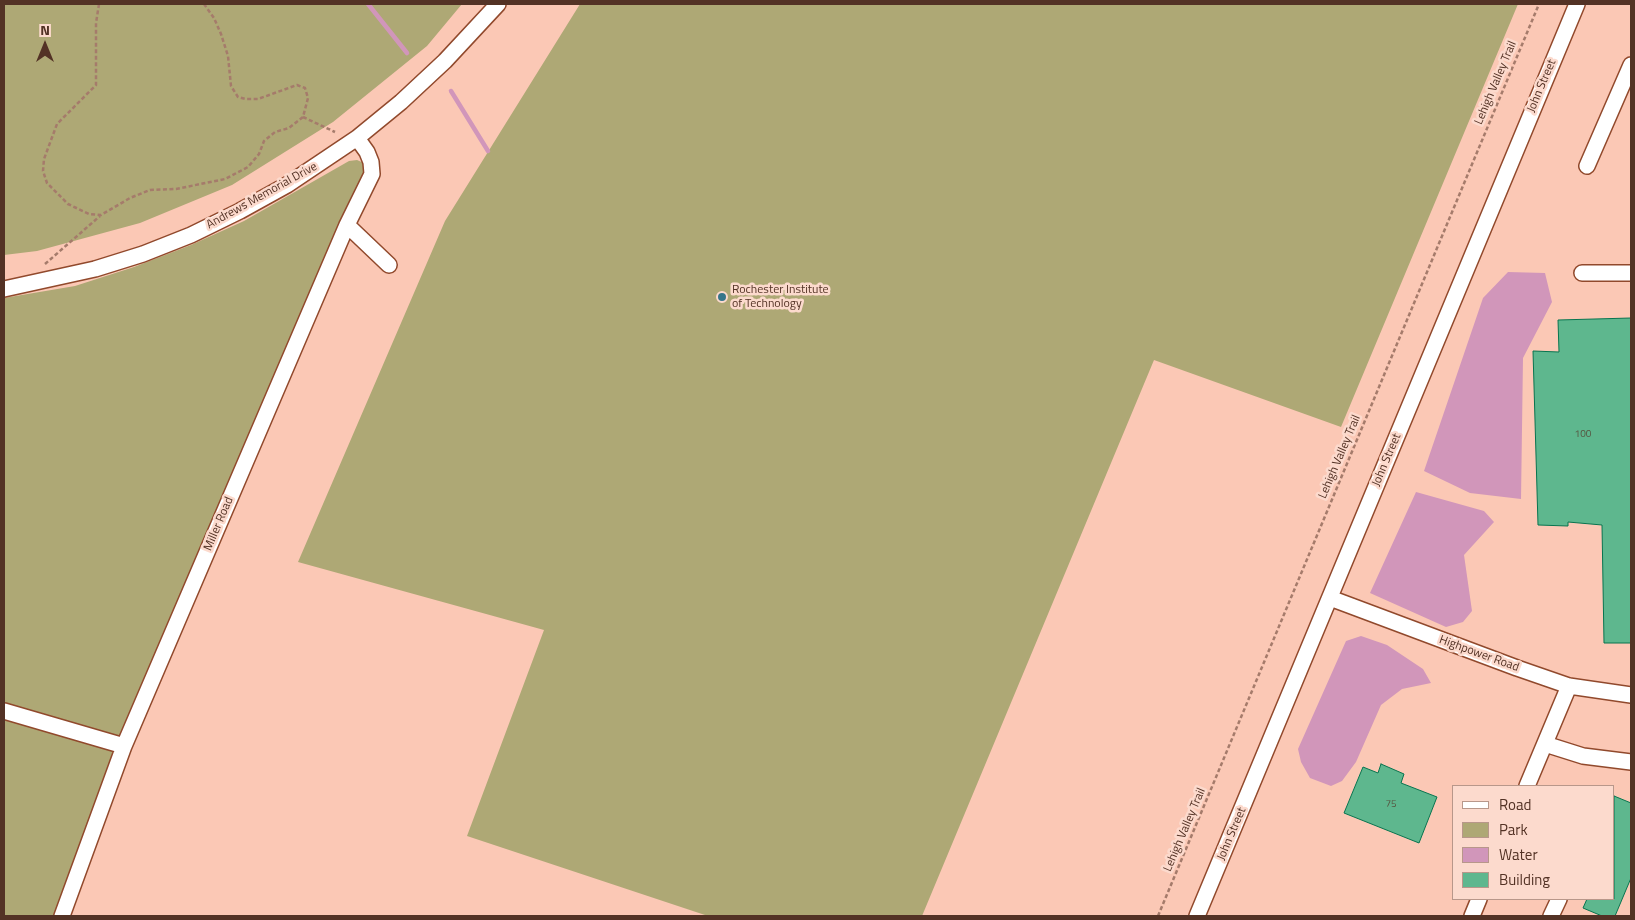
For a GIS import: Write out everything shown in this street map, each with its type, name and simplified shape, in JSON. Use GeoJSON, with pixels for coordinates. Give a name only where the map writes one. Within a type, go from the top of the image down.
{"type":"FeatureCollection","features":[{"type":"Feature","properties":{"kind":"street","name":"Andrews Memorial Drive"},"geometry":{"type":"LineString","coordinates":[[4,290],[94,269],[143,254],[191,235],[287,185],[358,138],[401,102],[445,61],[498,4]]}},
{"type":"Feature","properties":{"kind":"street","name":"John Street"},"geometry":{"type":"LineString","coordinates":[[1197,916],[1577,4]]}},
{"type":"Feature","properties":{"kind":"street"},"geometry":{"type":"LineString","coordinates":[[1587,166],[1631,65]]}},
{"type":"Feature","properties":{"kind":"street","name":"Miller Road"},"geometry":{"type":"LineString","coordinates":[[62,916],[124,746],[347,225],[372,174],[371,162],[358,138]]}},
{"type":"Feature","properties":{"kind":"street"},"geometry":{"type":"LineString","coordinates":[[347,225],[389,265]]}},
{"type":"Feature","properties":{"kind":"street"},"geometry":{"type":"LineString","coordinates":[[1582,273],[1631,273]]}},
{"type":"Feature","properties":{"kind":"street","name":"Highpower Road"},"geometry":{"type":"LineString","coordinates":[[1330,598],[1569,686],[1631,695]]}},
{"type":"Feature","properties":{"kind":"street"},"geometry":{"type":"LineString","coordinates":[[1527,785],[1569,686]]}},
{"type":"Feature","properties":{"kind":"street"},"geometry":{"type":"LineString","coordinates":[[4,711],[124,746]]}},
{"type":"Feature","properties":{"kind":"street"},"geometry":{"type":"LineString","coordinates":[[1545,744],[1583,756],[1631,762]]}},
{"type":"Feature","properties":{"kind":"street"},"geometry":{"type":"LineString","coordinates":[[1472,916],[1480,900]]}},
{"type":"Feature","properties":{"kind":"street"},"geometry":{"type":"LineString","coordinates":[[1551,916],[1558,900]]}},
{"type":"Feature","properties":{"kind":"path"},"geometry":{"type":"LineString","coordinates":[[100,4],[96,23],[96,85],[57,124],[44,159],[43,171],[47,182],[68,204],[89,214],[101,215]]}},
{"type":"Feature","properties":{"kind":"path"},"geometry":{"type":"LineString","coordinates":[[45,264],[101,215],[130,198],[150,190],[176,189],[225,179],[248,167],[259,154],[264,141],[274,132],[289,128],[303,117],[308,98],[305,88],[297,85],[258,99],[238,97],[231,86],[228,56],[221,34],[214,18],[204,4]]}},
{"type":"Feature","properties":{"kind":"path","name":"Lehigh Valley Trail"},"geometry":{"type":"LineString","coordinates":[[1158,916],[1539,4]]}},
{"type":"Feature","properties":{"kind":"path"},"geometry":{"type":"LineString","coordinates":[[303,117],[335,132]]}},
{"type":"Feature","properties":{"kind":"green space"},"geometry":{"type":"Polygon","coordinates":[[[4,4],[462,4],[427,46],[333,122],[232,185],[140,223],[37,251],[4,255],[4,4]]]}},
{"type":"Feature","properties":{"kind":"green space"},"geometry":{"type":"Polygon","coordinates":[[[580,4],[1518,4],[1341,427],[1154,360],[922,916],[708,916],[467,836],[544,630],[298,562],[445,221],[580,4]]]}},
{"type":"Feature","properties":{"kind":"green space"},"geometry":{"type":"Polygon","coordinates":[[[357,160],[364,163],[363,175],[55,916],[4,916],[4,298],[75,286],[134,267],[191,245],[244,221],[349,161],[357,160]]]}},
{"type":"Feature","properties":{"kind":"water"},"geometry":{"type":"Polygon","coordinates":[[[1508,272],[1545,273],[1552,302],[1523,358],[1521,499],[1470,493],[1424,471],[1483,298],[1508,272]]]}},
{"type":"Feature","properties":{"kind":"water"},"geometry":{"type":"Polygon","coordinates":[[[1416,492],[1484,511],[1494,522],[1464,555],[1472,611],[1463,622],[1446,627],[1370,593],[1416,492]]]}},
{"type":"Feature","properties":{"kind":"water"},"geometry":{"type":"Polygon","coordinates":[[[1361,636],[1387,645],[1423,669],[1431,683],[1402,689],[1381,705],[1356,762],[1342,781],[1331,786],[1310,778],[1301,762],[1298,749],[1346,641],[1361,636]]]}},
{"type":"Feature","properties":{"kind":"building"},"geometry":{"type":"Polygon","coordinates":[[[1631,318],[1631,643],[1604,643],[1602,525],[1568,522],[1568,526],[1538,525],[1533,351],[1559,352],[1558,320],[1631,318]]]}},
{"type":"Feature","properties":{"kind":"building"},"geometry":{"type":"Polygon","coordinates":[[[1381,764],[1404,774],[1401,783],[1437,797],[1419,843],[1344,813],[1363,767],[1378,773],[1381,764]]]}},
{"type":"Feature","properties":{"kind":"building"},"geometry":{"type":"Polygon","coordinates":[[[1615,796],[1631,803],[1631,878],[1615,916],[1602,916],[1583,908],[1587,900],[1615,900],[1615,796]]]}},
{"type":"Feature","properties":{"kind":"waterway"},"geometry":{"type":"LineString","coordinates":[[368,4],[407,53]]}},
{"type":"Feature","properties":{"kind":"waterway"},"geometry":{"type":"LineString","coordinates":[[451,91],[488,151]]}},
{"type":"Feature","properties":{"kind":"place","name":"Rochester Institute of Technology"},"geometry":{"type":"Point","coordinates":[722,297]}}]}
